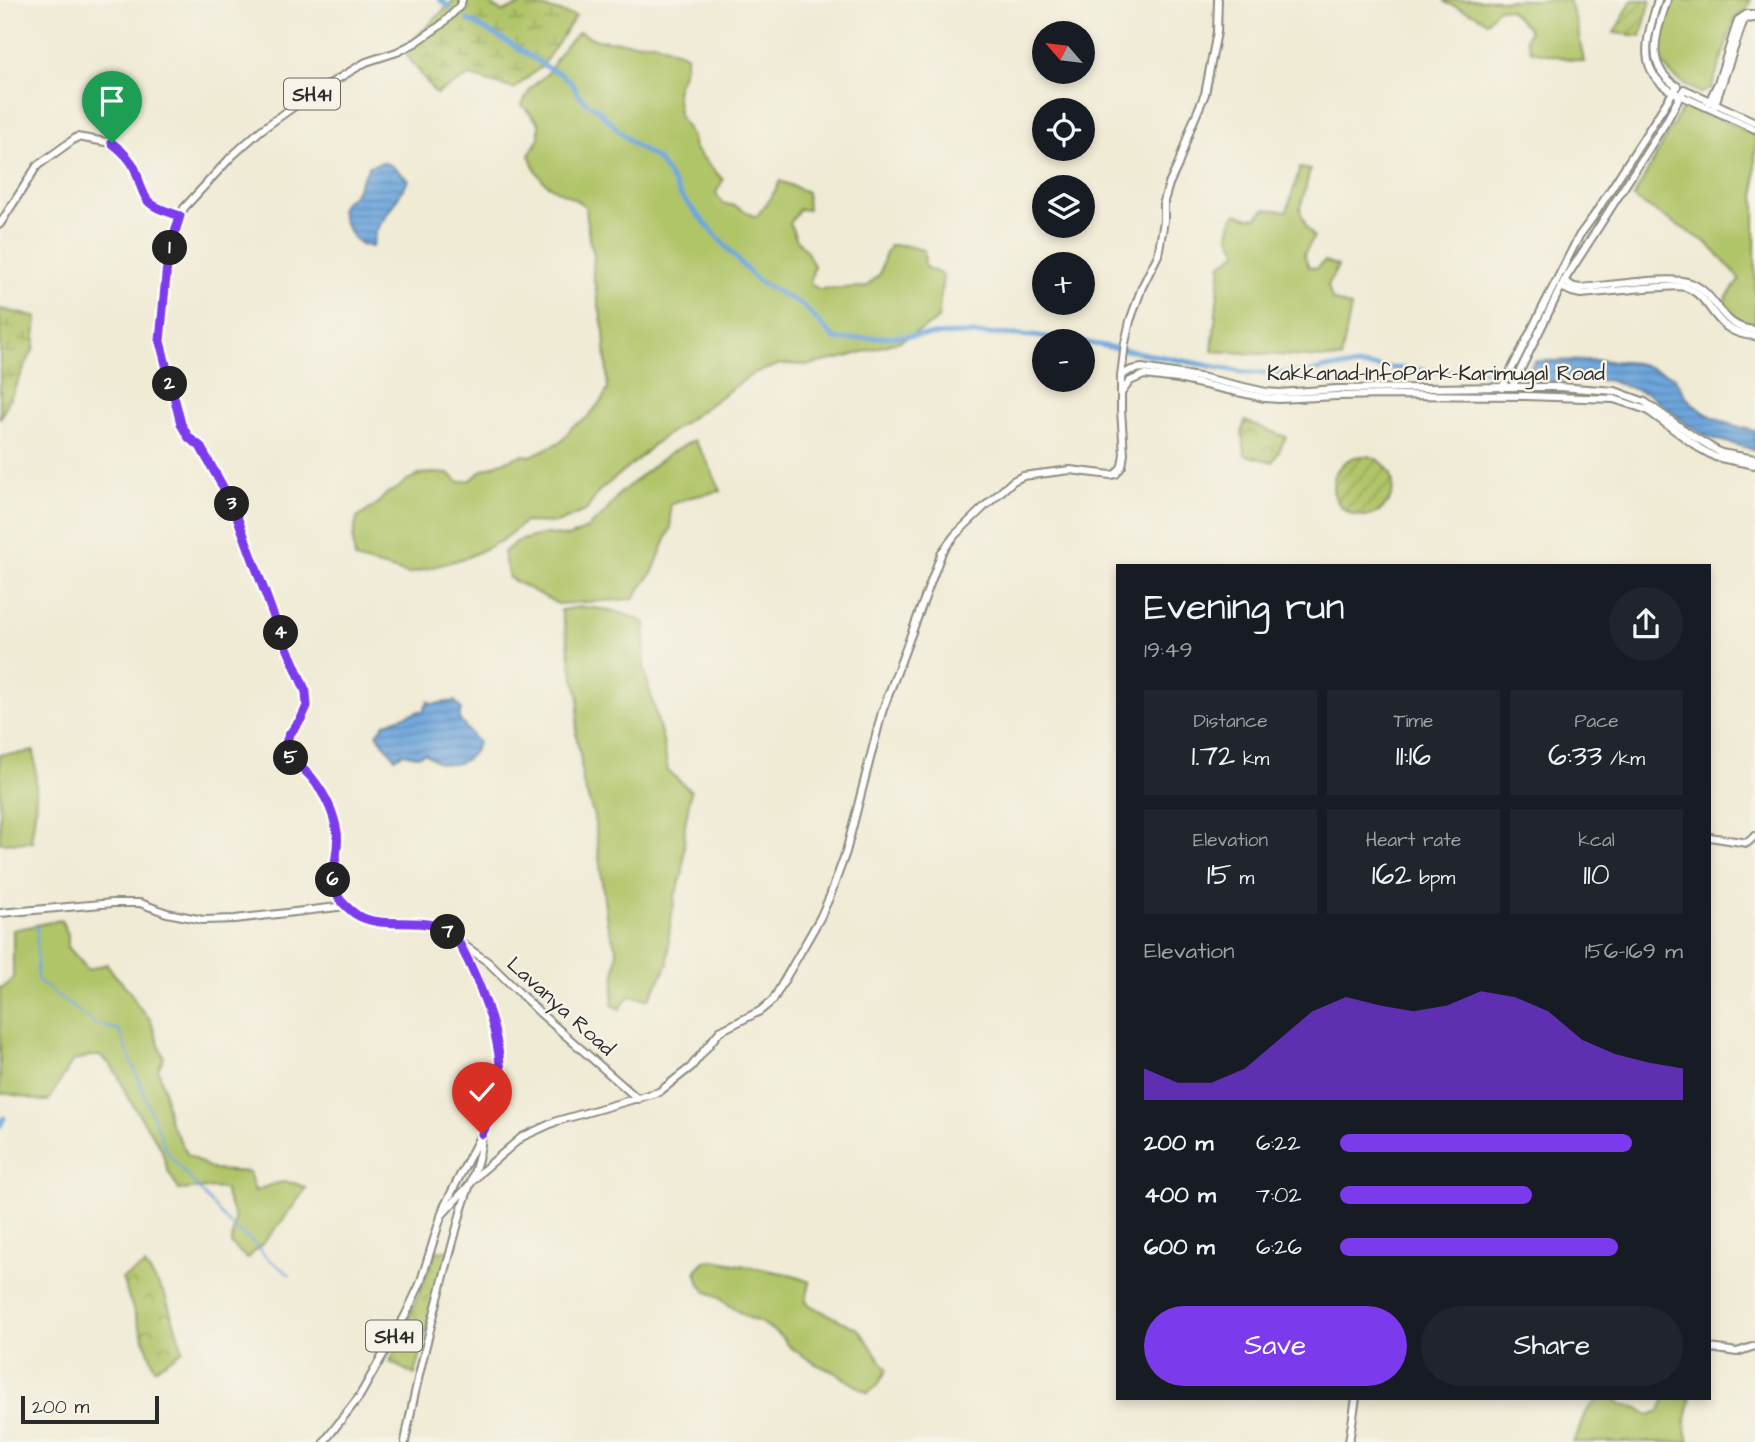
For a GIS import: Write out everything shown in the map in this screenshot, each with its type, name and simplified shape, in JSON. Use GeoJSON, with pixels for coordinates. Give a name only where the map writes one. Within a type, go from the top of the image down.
{"type":"FeatureCollection","features":[{"type":"Feature","properties":{"kind":"main road","name":"SH41"},"geometry":{"type":"LineString","coordinates":[[346,906],[339,898],[333,880],[338,844],[333,815],[321,791],[286,751],[289,735],[307,706],[306,692],[274,617],[232,503],[200,446],[189,438],[181,424],[165,366],[160,341],[168,254],[184,208],[232,156],[261,130],[306,98],[366,62],[415,43],[441,25],[462,0]]}},
{"type":"Feature","properties":{"kind":"main road"},"geometry":{"type":"LineString","coordinates":[[440,1217],[471,1182],[509,1146],[539,1128],[557,1121],[659,1092],[691,1067],[720,1031],[760,1011],[773,1000],[820,918],[846,852],[882,712],[942,552],[995,496],[1023,476],[1064,470],[1111,475],[1119,471],[1124,461],[1121,376],[1125,343],[1142,287],[1158,256],[1168,184],[1205,94],[1217,32],[1218,0]]}},
{"type":"Feature","properties":{"kind":"main road"},"geometry":{"type":"LineString","coordinates":[[1658,0],[1649,32],[1647,57],[1657,79],[1664,87],[1679,91],[1755,129]]}},
{"type":"Feature","properties":{"kind":"main road"},"geometry":{"type":"LineString","coordinates":[[1667,0],[1657,33],[1655,55],[1664,74],[1679,91]]}},
{"type":"Feature","properties":{"kind":"main road"},"geometry":{"type":"LineString","coordinates":[[1711,106],[1738,20],[1747,14],[1755,16]]}},
{"type":"Feature","properties":{"kind":"main road"},"geometry":{"type":"LineString","coordinates":[[1502,388],[1562,284],[1666,122],[1679,91]]}},
{"type":"Feature","properties":{"kind":"main road"},"geometry":{"type":"LineString","coordinates":[[1513,384],[1579,236],[1679,91]]}},
{"type":"Feature","properties":{"kind":"main road"},"geometry":{"type":"LineString","coordinates":[[1711,106],[1755,122]]}},
{"type":"Feature","properties":{"kind":"main road"},"geometry":{"type":"LineString","coordinates":[[0,224],[37,166],[77,137],[112,143],[134,166],[148,200],[180,216]]}},
{"type":"Feature","properties":{"kind":"main road"},"geometry":{"type":"LineString","coordinates":[[1562,284],[1581,288],[1681,280],[1701,289],[1733,324],[1755,330]]}},
{"type":"Feature","properties":{"kind":"main road"},"geometry":{"type":"LineString","coordinates":[[1562,284],[1572,292],[1581,294],[1686,287],[1702,298],[1724,325],[1743,335],[1755,336]]}},
{"type":"Feature","properties":{"kind":"main road"},"geometry":{"type":"LineString","coordinates":[[1122,358],[1142,368]]}},
{"type":"Feature","properties":{"kind":"main road","name":"Kakkanad-InfoPark-Karimugal Road"},"geometry":{"type":"LineString","coordinates":[[1121,376],[1142,368],[1205,378],[1279,400],[1337,396],[1614,399],[1647,410],[1715,457],[1755,465]]}},
{"type":"Feature","properties":{"kind":"main road","name":"Kakkanad-InfoPark-Karimugal Road"},"geometry":{"type":"LineString","coordinates":[[1121,394],[1130,381],[1144,375],[1279,393],[1337,389],[1502,388],[1513,384],[1615,391],[1654,407],[1713,449],[1731,456],[1755,458]]}},
{"type":"Feature","properties":{"kind":"main road"},"geometry":{"type":"LineString","coordinates":[[1711,837],[1747,844],[1755,836]]}},
{"type":"Feature","properties":{"kind":"main road"},"geometry":{"type":"LineString","coordinates":[[0,913],[113,902],[140,903],[167,913],[203,920],[235,919],[346,906]]}},
{"type":"Feature","properties":{"kind":"main road","name":"Lavanya Road"},"geometry":{"type":"LineString","coordinates":[[346,906],[357,915],[371,920],[438,926],[455,937],[488,962],[540,1013],[638,1099]]}},
{"type":"Feature","properties":{"kind":"main road","name":"SH41"},"geometry":{"type":"LineString","coordinates":[[324,1442],[359,1397],[405,1317],[420,1284],[440,1217],[501,1090],[502,1078],[490,1013],[476,975],[458,941]]}},
{"type":"Feature","properties":{"kind":"main road"},"geometry":{"type":"LineString","coordinates":[[405,1442],[442,1284],[481,1146],[482,1134]]}},
{"type":"Feature","properties":{"kind":"main road"},"geometry":{"type":"LineString","coordinates":[[1711,1348],[1737,1352],[1755,1346]]}},
{"type":"Feature","properties":{"kind":"main road"},"geometry":{"type":"LineString","coordinates":[[1349,1442],[1356,1400]]}},
{"type":"Feature","properties":{"kind":"green space"},"geometry":{"type":"Polygon","coordinates":[[[454,0],[490,0],[489,3],[502,12],[525,3],[576,16],[542,66],[514,89],[470,76],[436,94],[403,50],[454,0]]]}},
{"type":"Feature","properties":{"kind":"green space"},"geometry":{"type":"Polygon","coordinates":[[[1444,0],[1569,0],[1584,62],[1531,51],[1526,38],[1529,29],[1509,9],[1498,8],[1487,22],[1444,0]]]}},
{"type":"Feature","properties":{"kind":"green space"},"geometry":{"type":"Polygon","coordinates":[[[1632,0],[1651,0],[1641,36],[1614,33],[1632,0]]]}},
{"type":"Feature","properties":{"kind":"green space"},"geometry":{"type":"Polygon","coordinates":[[[1669,0],[1750,0],[1748,7],[1735,19],[1711,89],[1700,93],[1671,74],[1663,65],[1659,56],[1660,33],[1669,0]]]}},
{"type":"Feature","properties":{"kind":"green space"},"geometry":{"type":"Polygon","coordinates":[[[579,32],[597,40],[654,42],[687,55],[676,91],[679,115],[692,137],[694,148],[723,180],[716,193],[722,203],[735,206],[756,217],[780,181],[807,192],[808,210],[799,209],[790,224],[814,266],[810,284],[819,289],[866,287],[880,274],[890,245],[924,250],[925,267],[943,275],[938,319],[900,341],[843,358],[808,365],[781,364],[754,373],[654,444],[599,491],[587,510],[557,523],[525,522],[501,541],[468,557],[409,574],[355,559],[353,539],[357,518],[387,493],[421,474],[450,474],[458,482],[471,480],[481,471],[497,464],[522,455],[531,456],[562,441],[572,427],[588,417],[608,389],[604,332],[593,275],[594,254],[589,239],[586,207],[552,187],[538,175],[529,155],[539,138],[539,123],[522,105],[531,88],[550,71],[567,44],[579,32]]]}},
{"type":"Feature","properties":{"kind":"green space"},"geometry":{"type":"Polygon","coordinates":[[[1685,103],[1755,135],[1755,324],[1741,324],[1721,305],[1740,279],[1707,243],[1633,198],[1685,103]]]}},
{"type":"Feature","properties":{"kind":"green space"},"geometry":{"type":"Polygon","coordinates":[[[1300,168],[1310,170],[1300,210],[1314,237],[1304,254],[1309,267],[1317,268],[1325,261],[1338,266],[1328,285],[1332,300],[1351,307],[1341,359],[1212,351],[1221,264],[1238,252],[1229,235],[1232,219],[1237,213],[1249,218],[1257,217],[1264,209],[1287,211],[1300,168]]]}},
{"type":"Feature","properties":{"kind":"green space"},"geometry":{"type":"Polygon","coordinates":[[[0,309],[37,317],[34,348],[0,419],[0,309]]]}},
{"type":"Feature","properties":{"kind":"green space"},"geometry":{"type":"Polygon","coordinates":[[[1245,421],[1286,437],[1273,462],[1245,455],[1242,431],[1245,421]]]}},
{"type":"Feature","properties":{"kind":"green space"},"geometry":{"type":"Polygon","coordinates":[[[694,440],[721,491],[691,497],[670,505],[671,527],[653,571],[633,599],[558,604],[509,578],[503,553],[516,542],[547,534],[568,537],[585,530],[604,514],[619,494],[667,455],[694,440]]]}},
{"type":"Feature","properties":{"kind":"green space"},"geometry":{"type":"Polygon","coordinates":[[[1357,456],[1369,456],[1388,469],[1393,486],[1391,498],[1380,511],[1369,516],[1357,516],[1338,503],[1333,492],[1333,480],[1346,461],[1357,456]]]}},
{"type":"Feature","properties":{"kind":"green space"},"geometry":{"type":"Polygon","coordinates":[[[580,607],[614,611],[645,623],[644,669],[668,771],[691,791],[685,825],[683,873],[675,896],[669,934],[668,964],[649,999],[629,996],[620,1009],[612,1005],[617,951],[607,923],[594,816],[582,780],[576,735],[579,698],[561,610],[580,607]]]}},
{"type":"Feature","properties":{"kind":"green space"},"geometry":{"type":"Polygon","coordinates":[[[34,751],[36,796],[31,840],[33,842],[0,843],[0,754],[34,751]]]}},
{"type":"Feature","properties":{"kind":"green space"},"geometry":{"type":"Polygon","coordinates":[[[61,920],[68,934],[68,947],[87,970],[107,964],[150,1019],[164,1058],[158,1069],[169,1121],[188,1155],[214,1170],[249,1172],[255,1191],[286,1182],[306,1188],[278,1225],[247,1259],[231,1244],[235,1219],[224,1189],[179,1190],[168,1171],[161,1148],[127,1096],[120,1079],[110,1064],[100,1056],[73,1061],[48,1101],[0,1094],[0,987],[4,987],[13,978],[13,930],[61,920]]]}},
{"type":"Feature","properties":{"kind":"green space"},"geometry":{"type":"Polygon","coordinates":[[[437,1250],[448,1251],[415,1375],[390,1362],[437,1250]]]}},
{"type":"Feature","properties":{"kind":"green space"},"geometry":{"type":"Polygon","coordinates":[[[713,1260],[793,1275],[810,1282],[806,1301],[858,1329],[887,1369],[878,1385],[868,1393],[816,1364],[790,1347],[782,1337],[762,1323],[707,1292],[700,1285],[696,1270],[705,1261],[713,1260]]]}},
{"type":"Feature","properties":{"kind":"green space"},"geometry":{"type":"Polygon","coordinates":[[[145,1265],[165,1295],[183,1350],[155,1369],[122,1279],[145,1265]]]}},
{"type":"Feature","properties":{"kind":"green space"},"geometry":{"type":"Polygon","coordinates":[[[1597,1400],[1616,1400],[1649,1415],[1660,1411],[1664,1400],[1691,1400],[1685,1424],[1689,1442],[1573,1442],[1589,1408],[1597,1400]]]}},
{"type":"Feature","properties":{"kind":"water"},"geometry":{"type":"Polygon","coordinates":[[[383,162],[409,180],[376,231],[372,247],[361,244],[352,236],[342,218],[341,208],[344,202],[353,196],[369,166],[383,162]]]}},
{"type":"Feature","properties":{"kind":"water"},"geometry":{"type":"Polygon","coordinates":[[[1598,360],[1636,363],[1674,376],[1687,398],[1703,412],[1728,424],[1755,431],[1755,450],[1708,437],[1689,426],[1649,394],[1607,380],[1523,382],[1534,361],[1598,360]]]}},
{"type":"Feature","properties":{"kind":"water"},"geometry":{"type":"Polygon","coordinates":[[[428,701],[432,704],[455,701],[461,709],[459,719],[478,743],[468,758],[453,764],[440,763],[425,753],[417,756],[403,753],[395,758],[377,734],[385,724],[424,710],[428,701]]]}},
{"type":"Feature","properties":{"kind":"waterway"},"geometry":{"type":"LineString","coordinates":[[440,0],[450,7]]}},
{"type":"Feature","properties":{"kind":"waterway"},"geometry":{"type":"LineString","coordinates":[[468,20],[561,74],[573,84],[586,102],[597,109],[633,144],[657,159],[667,173]]}},
{"type":"Feature","properties":{"kind":"waterway"},"geometry":{"type":"LineString","coordinates":[[666,171],[681,196],[758,281],[802,305],[836,340],[928,335],[1032,336]]}},
{"type":"Feature","properties":{"kind":"waterway"},"geometry":{"type":"LineString","coordinates":[[1095,344],[1248,373],[1308,373],[1325,368],[1362,366],[1450,372],[1535,370]]}},
{"type":"Feature","properties":{"kind":"waterway"},"geometry":{"type":"LineString","coordinates":[[37,924],[37,980],[95,1024],[119,1030],[167,1152],[230,1225],[290,1275]]}},
{"type":"Feature","properties":{"kind":"waterway"},"geometry":{"type":"LineString","coordinates":[[0,1126],[4,1118]]}},
{"type":"Feature","properties":{"kind":"route"},"geometry":{"type":"LineString","coordinates":[[112,143],[134,166],[148,200],[180,216],[168,254],[160,341],[165,366],[181,424],[189,438],[200,446],[232,503],[274,617],[306,692],[308,699],[305,712],[285,745],[288,755],[321,791],[333,815],[338,844],[333,868],[335,889],[339,898],[357,915],[371,920],[438,926],[458,941],[476,975],[494,1025],[502,1078],[501,1090],[482,1134]]}}]}
